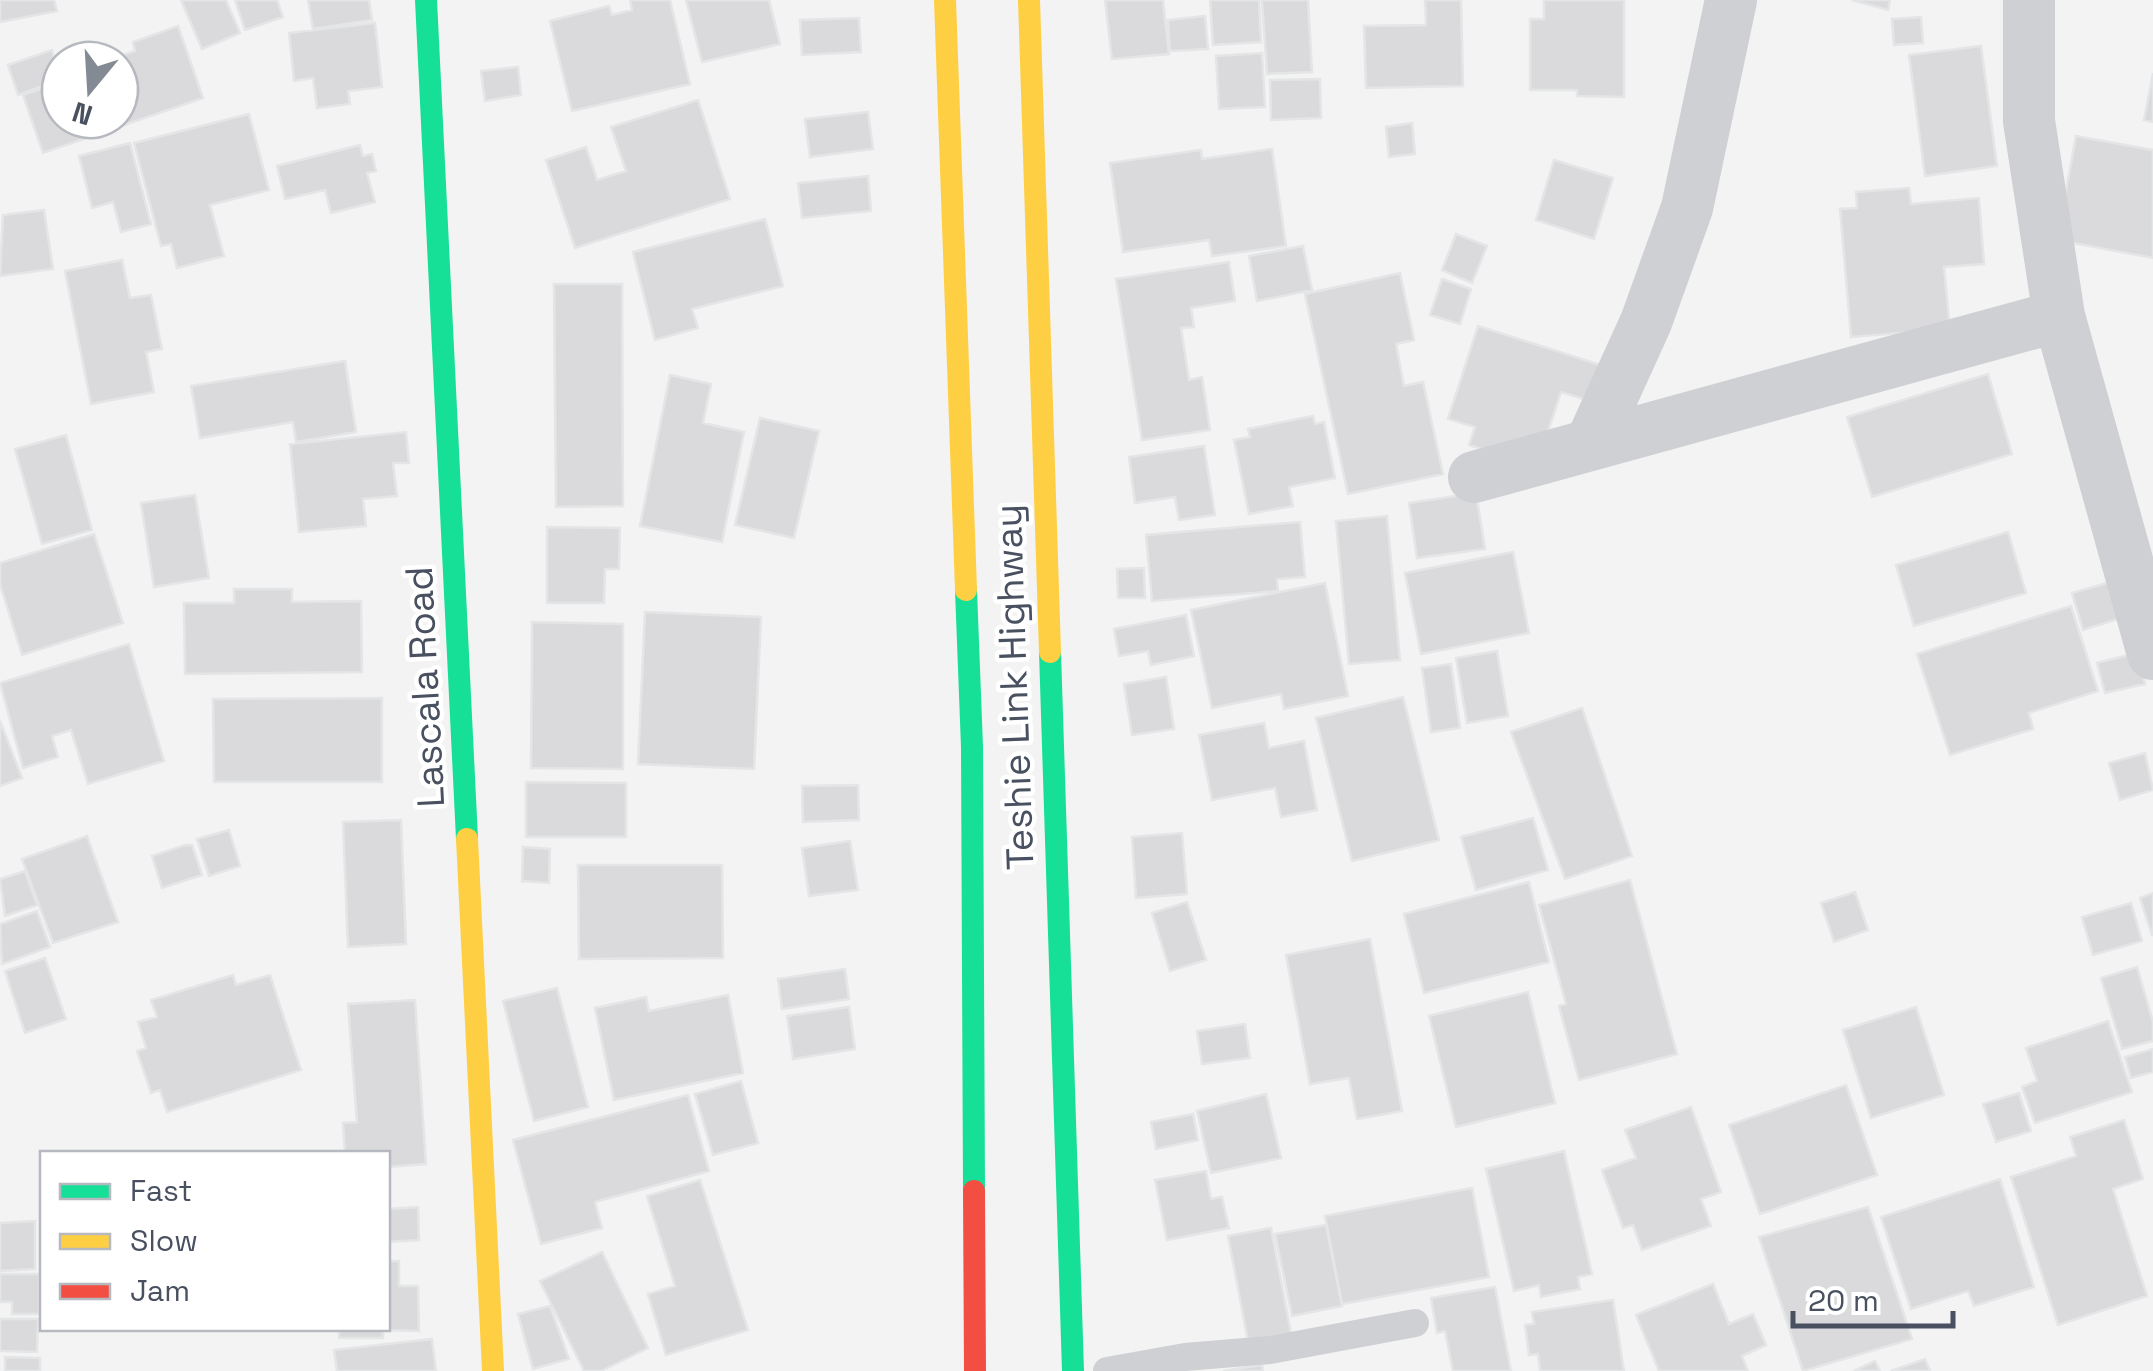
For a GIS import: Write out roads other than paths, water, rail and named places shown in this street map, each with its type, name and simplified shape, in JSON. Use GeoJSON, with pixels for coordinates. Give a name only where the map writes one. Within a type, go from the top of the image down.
{"type":"FeatureCollection","features":[{"type":"Feature","properties":{"kind":"main road","name":"Lascala Road"},"geometry":{"type":"LineString","coordinates":[[426,0],[493,1371]]}},
{"type":"Feature","properties":{"kind":"main road","name":"Teshie Link Highway"},"geometry":{"type":"LineString","coordinates":[[946,0],[972,747],[975,1371]]}},
{"type":"Feature","properties":{"kind":"main road","name":"Teshie Link Highway"},"geometry":{"type":"LineString","coordinates":[[1029,0],[1072,1371]]}},
{"type":"Feature","properties":{"kind":"street"},"geometry":{"type":"LineString","coordinates":[[1591,444],[1646,322],[1687,208],[1731,0]]}},
{"type":"Feature","properties":{"kind":"street"},"geometry":{"type":"LineString","coordinates":[[2029,0],[2029,121],[2059,316],[2153,654]]}},
{"type":"Feature","properties":{"kind":"street"},"geometry":{"type":"LineString","coordinates":[[1474,477],[2059,316]]}},
{"type":"Feature","properties":{"kind":"lane"},"geometry":{"type":"LineString","coordinates":[[1107,1371],[1185,1357],[1270,1350],[1416,1323]]}}]}
